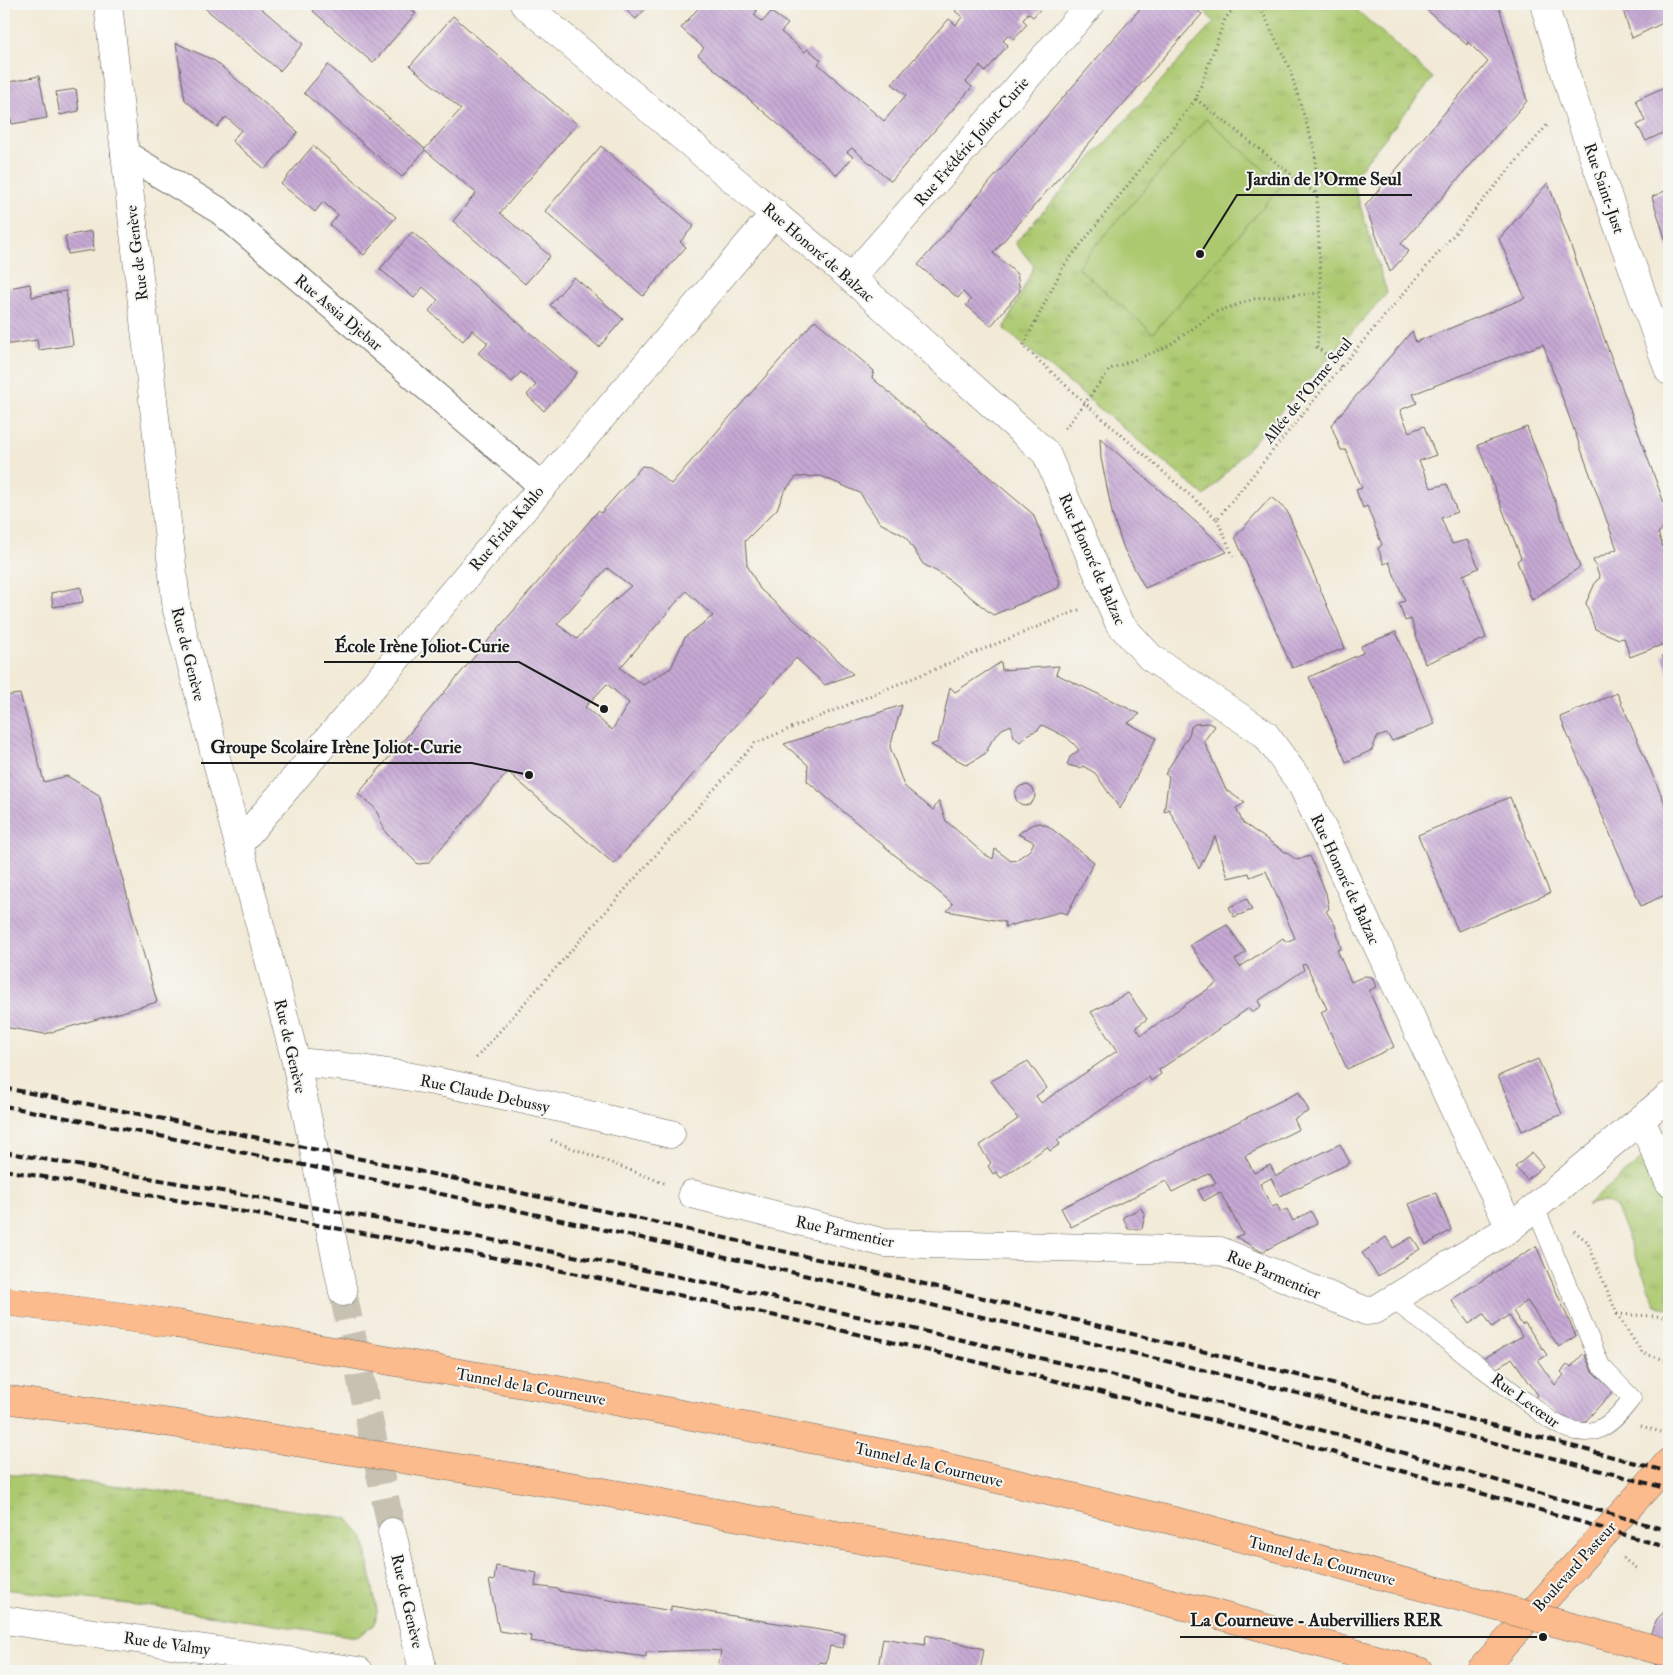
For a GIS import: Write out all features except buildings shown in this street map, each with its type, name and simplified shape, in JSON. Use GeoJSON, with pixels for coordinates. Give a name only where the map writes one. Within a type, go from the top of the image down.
{"type":"FeatureCollection","features":[{"type":"Feature","properties":{"kind":"main road"},"geometry":{"type":"LineString","coordinates":[[4,1283],[13,1302]]}},
{"type":"Feature","properties":{"kind":"main road","name":"Tunnel de la Courneuve"},"geometry":{"type":"LineString","coordinates":[[13,1302],[177,1324],[558,1390],[908,1458],[1204,1528],[1669,1653]]}},
{"type":"Feature","properties":{"kind":"main road"},"geometry":{"type":"LineString","coordinates":[[5,1400],[227,1431],[576,1487],[1070,1578],[1204,1611],[1419,1671]]}},
{"type":"Feature","properties":{"kind":"main road","name":"Boulevard Pasteur"},"geometry":{"type":"LineString","coordinates":[[1480,1671],[1669,1462]]}},
{"type":"Feature","properties":{"kind":"street","name":"Rue de Genève"},"geometry":{"type":"LineString","coordinates":[[108,4],[177,610],[296,1062],[343,1292]]}},
{"type":"Feature","properties":{"kind":"street","name":"Rue Honoré de Balzac"},"geometry":{"type":"LineString","coordinates":[[524,4],[775,213],[1046,453],[1119,624],[1150,657],[1265,734],[1302,785],[1510,1228]]}},
{"type":"Feature","properties":{"kind":"street","name":"Rue Frédéric Joliot-Curie"},"geometry":{"type":"LineString","coordinates":[[850,278],[1090,4]]}},
{"type":"Feature","properties":{"kind":"street","name":"Rue Saint-Just"},"geometry":{"type":"LineString","coordinates":[[1544,4],[1572,95],[1669,372]]}},
{"type":"Feature","properties":{"kind":"street","name":"Rue Assia Djebar"},"geometry":{"type":"LineString","coordinates":[[124,153],[220,211],[542,486]]}},
{"type":"Feature","properties":{"kind":"street","name":"Rue Frida Kahlo"},"geometry":{"type":"LineString","coordinates":[[239,844],[775,213]]}},
{"type":"Feature","properties":{"kind":"street","name":"Rue Claude Debussy"},"geometry":{"type":"LineString","coordinates":[[296,1062],[334,1065],[461,1086],[671,1134]]}},
{"type":"Feature","properties":{"kind":"street","name":"Rue Parmentier"},"geometry":{"type":"LineString","coordinates":[[692,1194],[885,1243],[1220,1251],[1366,1311],[1375,1310],[1510,1228],[1669,1096]]}},
{"type":"Feature","properties":{"kind":"street"},"geometry":{"type":"LineString","coordinates":[[1641,1120],[1669,1182]]}},
{"type":"Feature","properties":{"kind":"street","name":"Rue de Genève"},"geometry":{"type":"LineString","coordinates":[[392,1532],[424,1671]]}},
{"type":"Feature","properties":{"kind":"street","name":"Rue de Valmy"},"geometry":{"type":"LineString","coordinates":[[4,1620],[359,1671]]}},
{"type":"Feature","properties":{"kind":"lane","name":"Rue Lecœur"},"geometry":{"type":"LineString","coordinates":[[1392,1299],[1550,1420],[1568,1430],[1585,1434],[1617,1419],[1632,1398],[1600,1366],[1535,1207]]}},
{"type":"Feature","properties":{"kind":"path"},"geometry":{"type":"LineString","coordinates":[[1233,556],[1217,519],[1023,346],[1063,267],[1196,99],[1225,19],[1237,4]]}},
{"type":"Feature","properties":{"kind":"path"},"geometry":{"type":"LineString","coordinates":[[1256,4],[1265,17],[1290,68],[1315,151],[1322,293],[1318,347],[1341,367]]}},
{"type":"Feature","properties":{"kind":"path","name":"Allée de l'Orme Seul"},"geometry":{"type":"LineString","coordinates":[[1217,519],[1341,367],[1572,95]]}},
{"type":"Feature","properties":{"kind":"path"},"geometry":{"type":"LineString","coordinates":[[1196,99],[1317,195]]}},
{"type":"Feature","properties":{"kind":"path"},"geometry":{"type":"LineString","coordinates":[[1046,453],[1110,369],[1165,348],[1216,312],[1257,298],[1322,293]]}},
{"type":"Feature","properties":{"kind":"path"},"geometry":{"type":"LineString","coordinates":[[461,1086],[475,1060],[755,743],[1108,598]]}},
{"type":"Feature","properties":{"kind":"path"},"geometry":{"type":"LineString","coordinates":[[549,1139],[692,1194]]}},
{"type":"Feature","properties":{"kind":"path"},"geometry":{"type":"LineString","coordinates":[[1568,1226],[1587,1241],[1617,1314],[1642,1353],[1669,1361]]}},
{"type":"Feature","properties":{"kind":"path"},"geometry":{"type":"LineString","coordinates":[[1617,1314],[1669,1317]]}},
{"type":"Feature","properties":{"kind":"green space"},"geometry":{"type":"Polygon","coordinates":[[[1198,4],[1350,4],[1433,78],[1352,179],[1387,293],[1205,496],[1004,329],[1034,266],[1015,243],[1214,22],[1198,4]]]}},
{"type":"Feature","properties":{"kind":"green space"},"geometry":{"type":"Polygon","coordinates":[[[1206,119],[1282,185],[1153,333],[1077,267],[1206,119]]]}},
{"type":"Feature","properties":{"kind":"green space"},"geometry":{"type":"Polygon","coordinates":[[[1645,1156],[1669,1211],[1669,1306],[1666,1308],[1656,1306],[1616,1208],[1606,1202],[1587,1205],[1645,1156]]]}},
{"type":"Feature","properties":{"kind":"green space"},"geometry":{"type":"Polygon","coordinates":[[[4,1474],[141,1488],[347,1518],[364,1538],[377,1611],[375,1623],[360,1636],[350,1636],[161,1608],[4,1589],[4,1474]]]}},
{"type":"Feature","properties":{"kind":"tunnel"},"geometry":{"type":"LineString","coordinates":[[343,1292],[392,1532]]}},
{"type":"Feature","properties":{"kind":"railway"},"geometry":{"type":"LineString","coordinates":[[4,1088],[423,1172],[840,1264],[1255,1364],[1669,1472]]}},
{"type":"Feature","properties":{"kind":"railway"},"geometry":{"type":"LineString","coordinates":[[4,1106],[370,1179],[735,1259],[1238,1379],[1669,1489]]}},
{"type":"Feature","properties":{"kind":"railway"},"geometry":{"type":"LineString","coordinates":[[4,1152],[457,1233],[690,1279],[906,1327],[1087,1369],[1363,1441],[1669,1531]]}},
{"type":"Feature","properties":{"kind":"railway"},"geometry":{"type":"LineString","coordinates":[[4,1170],[517,1262],[812,1324],[935,1352],[1304,1444],[1669,1548]]}},
{"type":"Feature","properties":{"kind":"place","name":"Jardin de l'Orme Seul"},"geometry":{"type":"Point","coordinates":[1200,254]}},
{"type":"Feature","properties":{"kind":"place","name":"École Irène Joliot-Curie"},"geometry":{"type":"Point","coordinates":[604,709]}},
{"type":"Feature","properties":{"kind":"place","name":"Groupe Scolaire Irène Joliot-Curie"},"geometry":{"type":"Point","coordinates":[529,775]}},
{"type":"Feature","properties":{"kind":"place","name":"La Courneuve - Aubervilliers RER"},"geometry":{"type":"Point","coordinates":[1543,1637]}}]}
